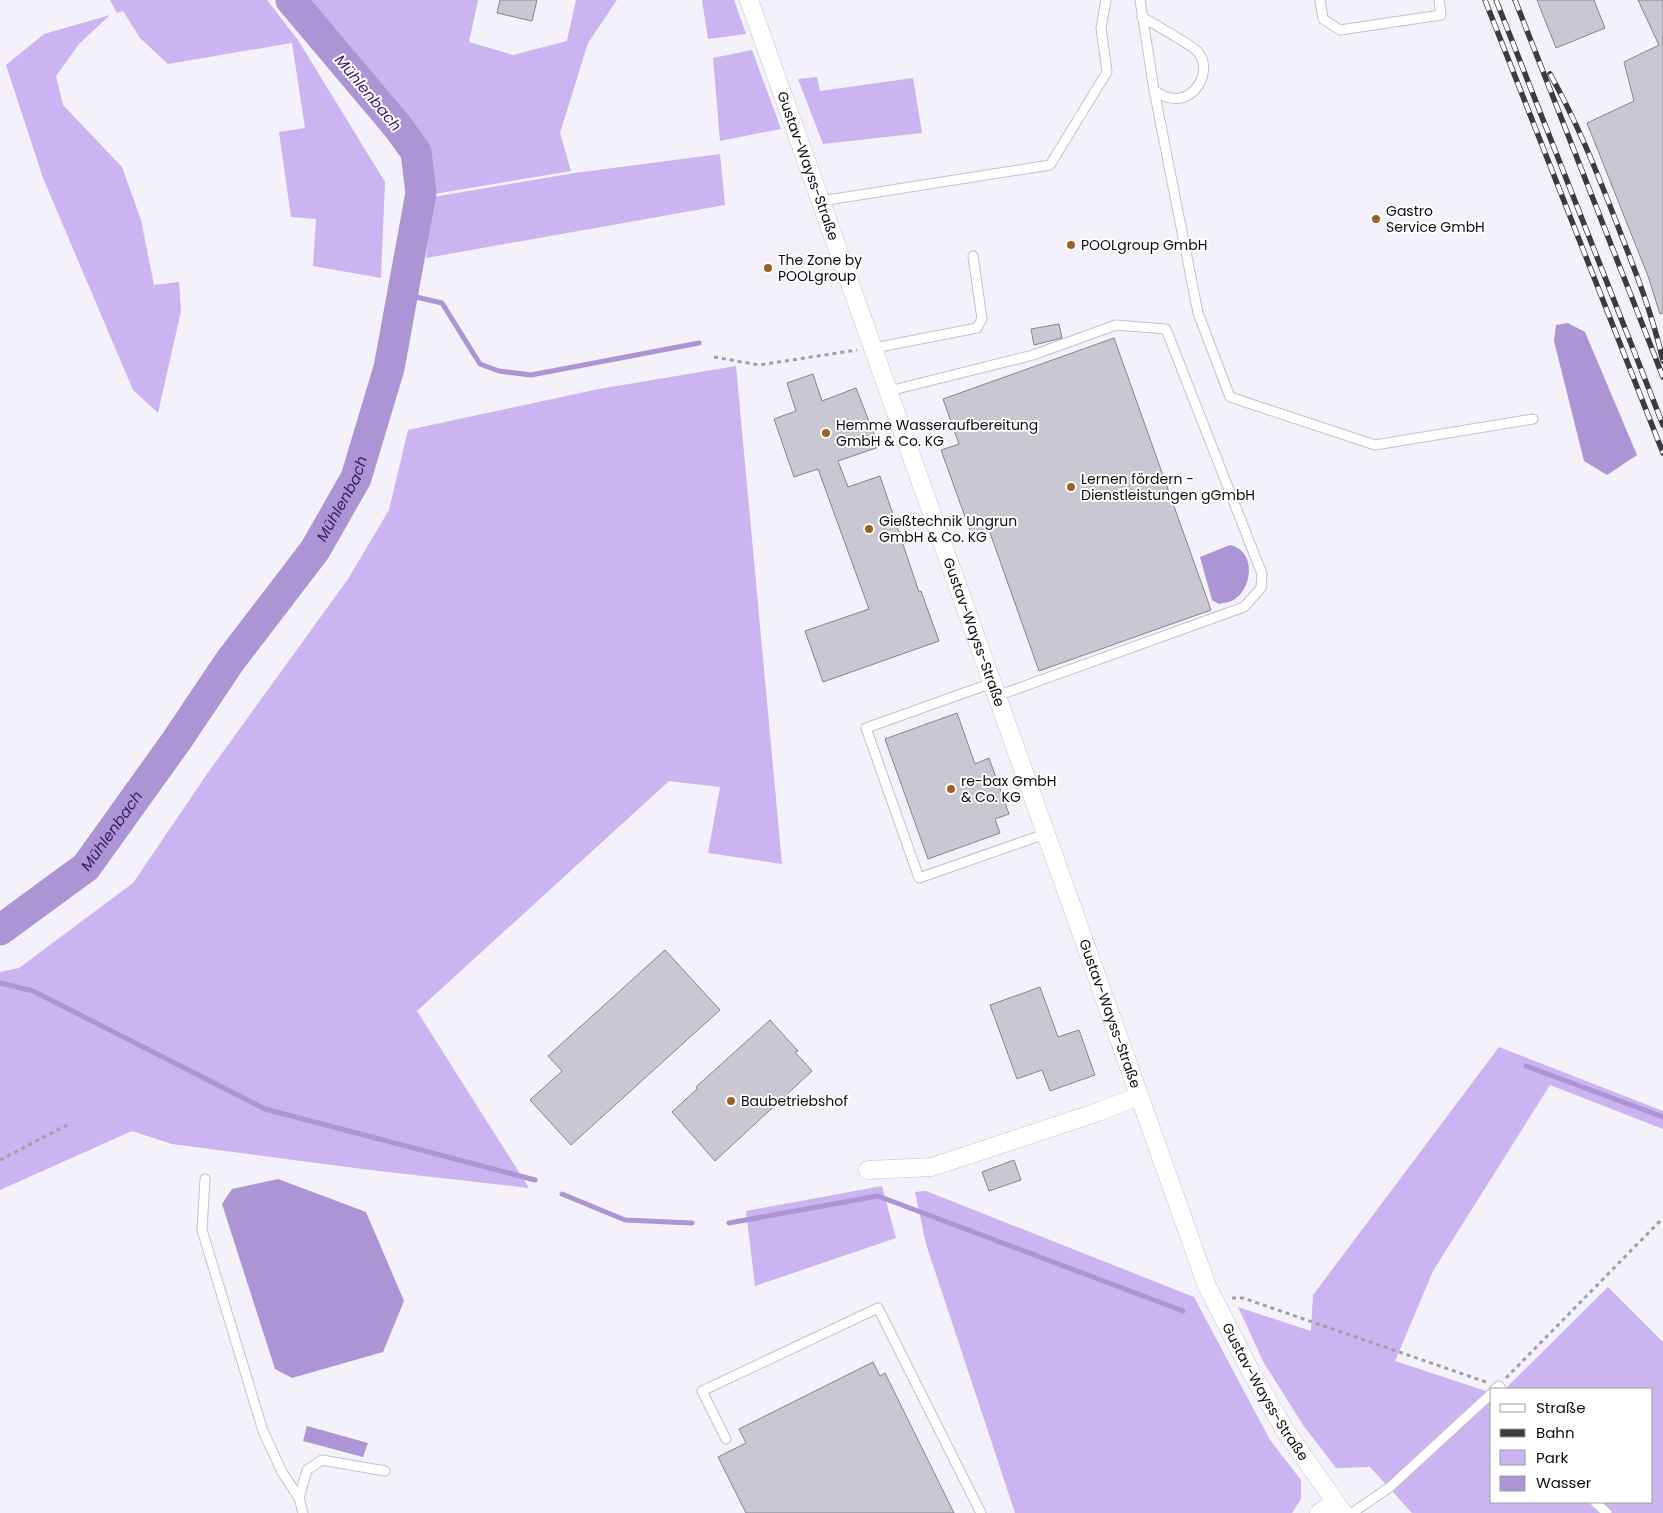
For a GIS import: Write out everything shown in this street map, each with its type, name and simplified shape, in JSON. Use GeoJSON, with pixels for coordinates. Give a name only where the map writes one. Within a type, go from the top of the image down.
{"type":"FeatureCollection","features":[{"type":"Feature","properties":{"kind":"street","name":"Gustav-Wayss-Straße"},"geometry":{"type":"LineString","coordinates":[[749,0],[1206,1286],[1251,1372],[1285,1430],[1338,1508]]}},
{"type":"Feature","properties":{"kind":"street","name":"Gustav-Wayss-Straße"},"geometry":{"type":"LineString","coordinates":[[868,1170],[932,1167],[1098,1112],[1140,1096]]}},
{"type":"Feature","properties":{"kind":"street"},"geometry":{"type":"LineString","coordinates":[[1319,1513],[1338,1508]]}},
{"type":"Feature","properties":{"kind":"lane"},"geometry":{"type":"LineString","coordinates":[[821,201],[1050,165],[1107,72],[1101,28],[1106,0]]}},
{"type":"Feature","properties":{"kind":"lane"},"geometry":{"type":"LineString","coordinates":[[1140,0],[1154,90],[1198,312],[1230,396],[1375,445],[1533,420]]}},
{"type":"Feature","properties":{"kind":"lane"},"geometry":{"type":"LineString","coordinates":[[1320,0],[1323,19],[1340,30],[1441,15],[1439,0]]}},
{"type":"Feature","properties":{"kind":"lane"},"geometry":{"type":"LineString","coordinates":[[1142,17],[1198,52],[1202,64],[1202,81],[1190,96],[1178,99],[1165,99],[1154,90]]}},
{"type":"Feature","properties":{"kind":"lane"},"geometry":{"type":"LineString","coordinates":[[874,348],[977,328],[982,319],[973,256]]}},
{"type":"Feature","properties":{"kind":"lane"},"geometry":{"type":"LineString","coordinates":[[889,392],[1033,354],[1116,325],[1166,329],[1262,574],[1261,588],[1244,607],[994,690],[866,728],[919,878],[1046,834]]}},
{"type":"Feature","properties":{"kind":"lane"},"geometry":{"type":"LineString","coordinates":[[205,1180],[202,1230],[263,1432],[282,1472],[299,1498],[303,1513]]}},
{"type":"Feature","properties":{"kind":"lane"},"geometry":{"type":"LineString","coordinates":[[726,1439],[702,1391],[878,1308],[981,1513]]}},
{"type":"Feature","properties":{"kind":"lane"},"geometry":{"type":"LineString","coordinates":[[1352,1513],[1390,1487],[1490,1395]]}},
{"type":"Feature","properties":{"kind":"lane"},"geometry":{"type":"LineString","coordinates":[[299,1498],[307,1470],[322,1460],[384,1471]]}},
{"type":"Feature","properties":{"kind":"lane"},"geometry":{"type":"LineString","coordinates":[[1596,1503],[1607,1513]]}},
{"type":"Feature","properties":{"kind":"path"},"geometry":{"type":"LineString","coordinates":[[714,357],[759,365],[874,348]]}},
{"type":"Feature","properties":{"kind":"path"},"geometry":{"type":"LineString","coordinates":[[0,1160],[69,1124]]}},
{"type":"Feature","properties":{"kind":"path"},"geometry":{"type":"LineString","coordinates":[[1498,1388],[1663,1218]]}},
{"type":"Feature","properties":{"kind":"path"},"geometry":{"type":"LineString","coordinates":[[1213,1298],[1243,1298],[1494,1388]]}},
{"type":"Feature","properties":{"kind":"green space"},"geometry":{"type":"Polygon","coordinates":[[[110,0],[267,0],[298,40],[385,182],[381,278],[313,266],[316,219],[291,217],[279,132],[305,128],[292,43],[168,64],[140,38],[123,11],[117,13],[110,0]]]}},
{"type":"Feature","properties":{"kind":"green space"},"geometry":{"type":"Polygon","coordinates":[[[311,0],[478,0],[469,42],[513,55],[567,41],[576,0],[617,0],[588,43],[560,133],[571,171],[428,195],[419,143],[335,35],[311,0]]]}},
{"type":"Feature","properties":{"kind":"green space"},"geometry":{"type":"Polygon","coordinates":[[[702,0],[734,0],[746,34],[708,39],[702,0]]]}},
{"type":"Feature","properties":{"kind":"green space"},"geometry":{"type":"Polygon","coordinates":[[[110,15],[79,44],[56,76],[63,105],[122,167],[141,220],[154,285],[179,282],[181,311],[158,413],[133,390],[43,178],[6,65],[44,34],[110,15]]]}},
{"type":"Feature","properties":{"kind":"green space"},"geometry":{"type":"Polygon","coordinates":[[[752,50],[781,129],[720,141],[713,58],[752,50]]]}},
{"type":"Feature","properties":{"kind":"green space"},"geometry":{"type":"Polygon","coordinates":[[[817,77],[820,91],[913,78],[922,133],[823,144],[798,79],[817,77]]]}},
{"type":"Feature","properties":{"kind":"green space"},"geometry":{"type":"Polygon","coordinates":[[[720,154],[725,205],[426,258],[433,197],[575,173],[720,154]]]}},
{"type":"Feature","properties":{"kind":"green space"},"geometry":{"type":"Polygon","coordinates":[[[736,366],[782,864],[708,853],[720,787],[669,781],[417,1011],[529,1188],[370,1170],[172,1144],[132,1131],[0,1190],[0,972],[19,968],[133,883],[207,774],[348,579],[389,510],[408,430],[599,389],[736,366]]]}},
{"type":"Feature","properties":{"kind":"green space"},"geometry":{"type":"Polygon","coordinates":[[[1499,1047],[1663,1111],[1663,1129],[1550,1085],[1433,1271],[1395,1361],[1490,1392],[1490,1503],[1653,1503],[1653,1388],[1506,1388],[1608,1287],[1663,1342],[1663,1513],[1412,1513],[1370,1467],[1336,1468],[1303,1425],[1264,1363],[1238,1307],[1311,1331],[1313,1295],[1499,1047]]]}},
{"type":"Feature","properties":{"kind":"green space"},"geometry":{"type":"Polygon","coordinates":[[[882,1186],[896,1238],[755,1286],[746,1211],[882,1186]]]}},
{"type":"Feature","properties":{"kind":"green space"},"geometry":{"type":"Polygon","coordinates":[[[926,1191],[1194,1297],[1270,1440],[1301,1480],[1301,1499],[1292,1513],[1015,1513],[926,1244],[915,1192],[926,1191]]]}},
{"type":"Feature","properties":{"kind":"water"},"geometry":{"type":"Polygon","coordinates":[[[1568,323],[1585,332],[1637,455],[1607,475],[1584,461],[1554,341],[1556,325],[1568,323]]]}},
{"type":"Feature","properties":{"kind":"water"},"geometry":{"type":"Polygon","coordinates":[[[1230,545],[1238,548],[1248,561],[1248,578],[1246,586],[1235,599],[1219,604],[1212,600],[1200,557],[1230,545]]]}},
{"type":"Feature","properties":{"kind":"water"},"geometry":{"type":"Polygon","coordinates":[[[278,1179],[366,1212],[404,1301],[383,1352],[292,1378],[275,1369],[222,1204],[232,1189],[278,1179]]]}},
{"type":"Feature","properties":{"kind":"water"},"geometry":{"type":"Polygon","coordinates":[[[307,1426],[368,1443],[363,1457],[303,1441],[307,1426]]]}},
{"type":"Feature","properties":{"kind":"building"},"geometry":{"type":"Polygon","coordinates":[[[500,0],[537,0],[532,21],[497,13],[500,0]]]}},
{"type":"Feature","properties":{"kind":"building"},"geometry":{"type":"Polygon","coordinates":[[[1537,0],[1594,0],[1605,28],[1556,48],[1537,0]]]}},
{"type":"Feature","properties":{"kind":"building"},"geometry":{"type":"Polygon","coordinates":[[[1638,0],[1663,0],[1663,313],[1660,314],[1648,276],[1587,123],[1634,101],[1624,62],[1659,45],[1638,0]]]}},
{"type":"Feature","properties":{"kind":"building"},"geometry":{"type":"Polygon","coordinates":[[[1059,324],[1062,338],[1034,345],[1031,329],[1059,324]]]}},
{"type":"Feature","properties":{"kind":"building","name":"Lernen fördern - Dienstleistungen gGmbH"},"geometry":{"type":"Polygon","coordinates":[[[1114,338],[1211,610],[1039,671],[989,530],[972,536],[941,450],[959,444],[943,399],[1114,338]]]}},
{"type":"Feature","properties":{"kind":"building"},"geometry":{"type":"Polygon","coordinates":[[[813,374],[822,401],[856,388],[879,447],[838,461],[848,487],[880,476],[919,592],[921,591],[939,641],[823,682],[805,631],[869,609],[818,469],[794,477],[774,419],[796,411],[787,383],[813,374]]]}},
{"type":"Feature","properties":{"kind":"building","name":"re-bax GmbH & Co. KG"},"geometry":{"type":"Polygon","coordinates":[[[957,713],[975,764],[989,758],[1009,814],[995,819],[1000,833],[928,859],[885,739],[957,713]]]}},
{"type":"Feature","properties":{"kind":"building"},"geometry":{"type":"Polygon","coordinates":[[[665,950],[720,1010],[571,1145],[530,1100],[562,1071],[548,1056],[665,950]]]}},
{"type":"Feature","properties":{"kind":"building"},"geometry":{"type":"Polygon","coordinates":[[[1040,987],[1058,1037],[1079,1030],[1095,1075],[1050,1091],[1042,1070],[1017,1079],[990,1005],[1040,987]]]}},
{"type":"Feature","properties":{"kind":"building","name":"Baubetriebshof"},"geometry":{"type":"Polygon","coordinates":[[[770,1020],[798,1051],[795,1052],[812,1071],[715,1161],[672,1112],[697,1089],[696,1087],[770,1020]]]}},
{"type":"Feature","properties":{"kind":"building"},"geometry":{"type":"Polygon","coordinates":[[[1014,1160],[1021,1180],[989,1191],[982,1172],[1014,1160]]]}},
{"type":"Feature","properties":{"kind":"building"},"geometry":{"type":"Polygon","coordinates":[[[873,1362],[880,1376],[885,1373],[954,1513],[746,1513],[718,1457],[746,1443],[739,1429],[873,1362]]]}},
{"type":"Feature","properties":{"kind":"waterway","name":"Mühlenbach"},"geometry":{"type":"LineString","coordinates":[[0,930],[86,867],[177,740],[230,661],[315,550],[356,478],[389,368],[421,193],[416,152],[398,127],[291,0]]}},
{"type":"Feature","properties":{"kind":"waterway"},"geometry":{"type":"LineString","coordinates":[[403,294],[442,303],[480,364],[499,371],[531,375],[699,343]]}},
{"type":"Feature","properties":{"kind":"waterway"},"geometry":{"type":"LineString","coordinates":[[0,983],[33,991],[265,1109],[535,1180]]}},
{"type":"Feature","properties":{"kind":"waterway"},"geometry":{"type":"LineString","coordinates":[[1526,1066],[1663,1117]]}},
{"type":"Feature","properties":{"kind":"waterway"},"geometry":{"type":"LineString","coordinates":[[562,1194],[625,1220],[692,1223]]}},
{"type":"Feature","properties":{"kind":"waterway"},"geometry":{"type":"LineString","coordinates":[[729,1223],[878,1196],[1183,1311]]}},
{"type":"Feature","properties":{"kind":"railway"},"geometry":{"type":"LineString","coordinates":[[1485,0],[1663,453]]}},
{"type":"Feature","properties":{"kind":"railway"},"geometry":{"type":"LineString","coordinates":[[1496,0],[1663,425]]}},
{"type":"Feature","properties":{"kind":"railway"},"geometry":{"type":"LineString","coordinates":[[1515,0],[1663,377]]}},
{"type":"Feature","properties":{"kind":"railway"},"geometry":{"type":"LineString","coordinates":[[1550,74],[1578,129],[1594,166],[1643,292],[1663,361]]}},
{"type":"Feature","properties":{"kind":"place","name":"Gastro Service GmbH"},"geometry":{"type":"Point","coordinates":[1376,219]}},
{"type":"Feature","properties":{"kind":"place","name":"POOLgroup GmbH"},"geometry":{"type":"Point","coordinates":[1071,245]}},
{"type":"Feature","properties":{"kind":"place","name":"The Zone by POOLgroup"},"geometry":{"type":"Point","coordinates":[768,268]}},
{"type":"Feature","properties":{"kind":"place","name":"Hemme Wasseraufbereitung GmbH & Co. KG"},"geometry":{"type":"Point","coordinates":[826,433]}},
{"type":"Feature","properties":{"kind":"place","name":"Lernen fördern - Dienstleistungen gGmbH"},"geometry":{"type":"Point","coordinates":[1071,487]}},
{"type":"Feature","properties":{"kind":"place","name":"Gießtechnik Ungrun GmbH & Co. KG"},"geometry":{"type":"Point","coordinates":[869,529]}},
{"type":"Feature","properties":{"kind":"place","name":"re-bax GmbH & Co. KG"},"geometry":{"type":"Point","coordinates":[951,789]}},
{"type":"Feature","properties":{"kind":"place","name":"Baubetriebshof"},"geometry":{"type":"Point","coordinates":[731,1101]}}]}
